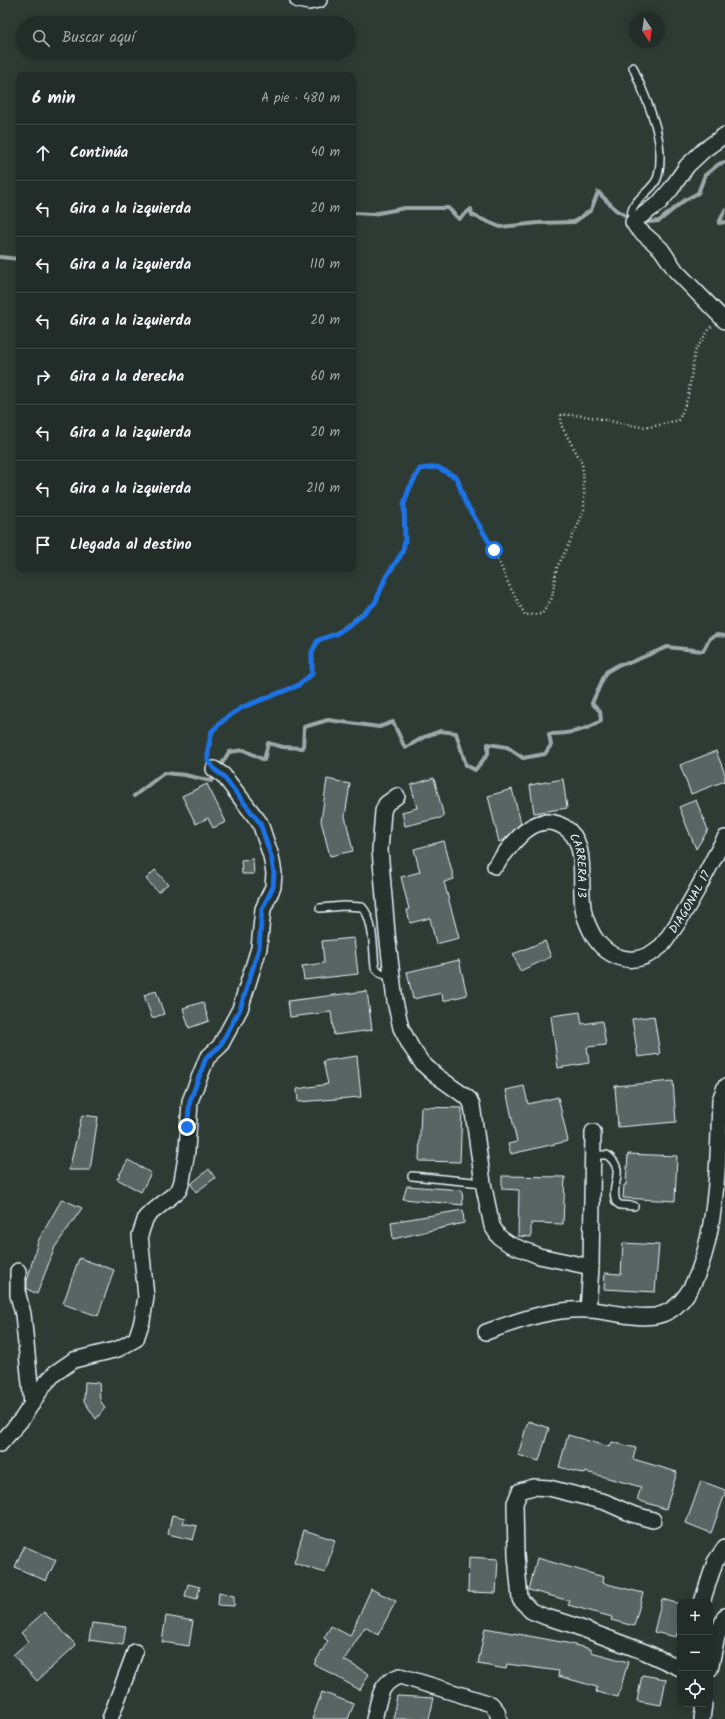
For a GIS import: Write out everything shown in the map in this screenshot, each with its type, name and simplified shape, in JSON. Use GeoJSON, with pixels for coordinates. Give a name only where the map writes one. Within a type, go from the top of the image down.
{"type":"FeatureCollection","features":[{"type":"Feature","properties":{"kind":"street"},"geometry":{"type":"LineString","coordinates":[[298,0],[309,2],[320,0]]}},
{"type":"Feature","properties":{"kind":"street"},"geometry":{"type":"LineString","coordinates":[[722,318],[676,271],[661,250],[637,228],[633,222],[658,202],[671,189],[687,166],[704,150],[725,135]]}},
{"type":"Feature","properties":{"kind":"street"},"geometry":{"type":"LineString","coordinates":[[0,1444],[22,1419],[43,1386],[55,1373],[74,1360],[118,1349],[136,1339],[142,1321],[146,1297],[140,1235],[146,1217],[179,1190],[187,1151],[190,1101],[206,1058],[220,1046],[240,1009],[259,948],[262,909],[273,887],[274,873],[271,856],[260,823],[223,776],[214,769]]}},
{"type":"Feature","properties":{"kind":"street"},"geometry":{"type":"LineString","coordinates":[[397,796],[386,804],[383,811],[380,850],[387,933],[395,1001],[401,1028],[411,1047],[422,1063],[434,1074],[469,1099],[472,1105],[483,1184],[492,1226],[499,1237],[509,1244],[539,1256],[591,1267]]}},
{"type":"Feature","properties":{"kind":"street","name":"CARRERA 13"},"geometry":{"type":"LineString","coordinates":[[495,866],[523,833],[540,822],[553,822],[566,827],[576,842],[580,860],[585,916],[594,938],[606,952],[624,960],[643,958]]}},
{"type":"Feature","properties":{"kind":"street","name":"DIAGONAL 17"},"geometry":{"type":"LineString","coordinates":[[643,958],[661,946],[678,922],[725,838]]}},
{"type":"Feature","properties":{"kind":"street"},"geometry":{"type":"LineString","coordinates":[[486,1332],[542,1314],[561,1311],[588,1310],[636,1317],[656,1316],[670,1311],[682,1300],[694,1281],[709,1238],[721,1155],[720,1100],[725,1086]]}},
{"type":"Feature","properties":{"kind":"street"},"geometry":{"type":"LineString","coordinates":[[588,1310],[591,1267],[593,1132]]}},
{"type":"Feature","properties":{"kind":"street"},"geometry":{"type":"LineString","coordinates":[[18,1271],[18,1295],[23,1314],[32,1404]]}},
{"type":"Feature","properties":{"kind":"street"},"geometry":{"type":"LineString","coordinates":[[653,1520],[632,1514],[605,1502],[549,1488],[533,1487],[520,1491],[515,1503],[520,1599],[531,1611],[645,1652],[677,1667]]}},
{"type":"Feature","properties":{"kind":"street"},"geometry":{"type":"LineString","coordinates":[[703,1599],[715,1562],[725,1547]]}},
{"type":"Feature","properties":{"kind":"street"},"geometry":{"type":"LineString","coordinates":[[713,1655],[717,1637],[725,1616]]}},
{"type":"Feature","properties":{"kind":"street"},"geometry":{"type":"LineString","coordinates":[[110,1719],[135,1652]]}},
{"type":"Feature","properties":{"kind":"street"},"geometry":{"type":"LineString","coordinates":[[374,1719],[383,1686],[391,1679],[400,1676],[491,1704],[497,1711],[499,1719]]}},
{"type":"Feature","properties":{"kind":"street"},"geometry":{"type":"LineString","coordinates":[[702,1719],[704,1707]]}},
{"type":"Feature","properties":{"kind":"lane"},"geometry":{"type":"LineString","coordinates":[[633,67],[651,111],[660,156],[658,177],[633,206],[631,211],[633,222]]}},
{"type":"Feature","properties":{"kind":"lane"},"geometry":{"type":"LineString","coordinates":[[320,908],[344,906],[362,907],[366,912],[370,924],[375,967],[379,973],[385,976],[393,975]]}},
{"type":"Feature","properties":{"kind":"lane"},"geometry":{"type":"LineString","coordinates":[[593,1155],[607,1155],[614,1161],[617,1169],[614,1197],[616,1202],[620,1205],[634,1206]]}},
{"type":"Feature","properties":{"kind":"lane"},"geometry":{"type":"LineString","coordinates":[[412,1176],[483,1184]]}},
{"type":"Feature","properties":{"kind":"path"},"geometry":{"type":"LineString","coordinates":[[214,769],[208,760],[208,749],[212,731],[226,718],[243,707],[297,686],[312,674],[312,652],[318,640],[336,634],[355,621],[375,603],[386,577],[402,553],[405,541],[404,504],[409,489],[420,469],[437,467],[457,478],[465,502],[494,550],[509,585],[525,615],[542,614],[552,598],[556,570],[584,510],[582,463],[561,425],[561,415],[573,414],[608,422],[647,427],[679,420],[688,397],[695,351],[722,318]]}},
{"type":"Feature","properties":{"kind":"building"},"geometry":{"type":"Polygon","coordinates":[[[716,751],[725,774],[725,781],[691,794],[680,765],[716,751]]]}},
{"type":"Feature","properties":{"kind":"building"},"geometry":{"type":"Polygon","coordinates":[[[434,778],[444,817],[405,826],[402,812],[417,808],[411,785],[434,778]]]}},
{"type":"Feature","properties":{"kind":"building"},"geometry":{"type":"Polygon","coordinates":[[[327,779],[350,784],[345,816],[353,851],[330,856],[321,821],[327,779]]]}},
{"type":"Feature","properties":{"kind":"building"},"geometry":{"type":"Polygon","coordinates":[[[563,779],[567,808],[534,813],[530,785],[563,779]]]}},
{"type":"Feature","properties":{"kind":"building"},"geometry":{"type":"Polygon","coordinates":[[[207,784],[226,822],[213,828],[208,818],[196,824],[182,796],[207,784]]]}},
{"type":"Feature","properties":{"kind":"building"},"geometry":{"type":"Polygon","coordinates":[[[512,789],[521,823],[504,840],[499,842],[488,796],[512,789]]]}},
{"type":"Feature","properties":{"kind":"building"},"geometry":{"type":"Polygon","coordinates":[[[696,800],[708,830],[696,849],[679,807],[696,800]]]}},
{"type":"Feature","properties":{"kind":"building"},"geometry":{"type":"Polygon","coordinates":[[[444,841],[454,879],[444,882],[459,938],[436,944],[430,918],[410,923],[407,910],[409,909],[401,877],[420,872],[414,849],[444,841]]]}},
{"type":"Feature","properties":{"kind":"building"},"geometry":{"type":"Polygon","coordinates":[[[253,859],[254,874],[242,874],[241,860],[253,859]]]}},
{"type":"Feature","properties":{"kind":"building"},"geometry":{"type":"Polygon","coordinates":[[[155,870],[168,884],[158,892],[146,879],[155,870]]]}},
{"type":"Feature","properties":{"kind":"building"},"geometry":{"type":"Polygon","coordinates":[[[354,938],[358,974],[304,980],[302,966],[324,963],[322,941],[354,938]]]}},
{"type":"Feature","properties":{"kind":"building"},"geometry":{"type":"Polygon","coordinates":[[[545,941],[551,957],[520,971],[513,954],[545,941]]]}},
{"type":"Feature","properties":{"kind":"building"},"geometry":{"type":"Polygon","coordinates":[[[459,960],[467,995],[443,1001],[442,993],[413,999],[407,972],[459,960]]]}},
{"type":"Feature","properties":{"kind":"building"},"geometry":{"type":"Polygon","coordinates":[[[156,991],[164,1014],[152,1018],[144,995],[156,991]]]}},
{"type":"Feature","properties":{"kind":"building"},"geometry":{"type":"Polygon","coordinates":[[[367,991],[372,1030],[334,1035],[331,1012],[290,1017],[288,1001],[367,991]]]}},
{"type":"Feature","properties":{"kind":"building"},"geometry":{"type":"Polygon","coordinates":[[[203,1002],[209,1021],[189,1028],[183,1008],[203,1002]]]}},
{"type":"Feature","properties":{"kind":"building"},"geometry":{"type":"Polygon","coordinates":[[[580,1012],[582,1024],[602,1021],[606,1045],[587,1047],[589,1063],[558,1068],[551,1016],[580,1012]]]}},
{"type":"Feature","properties":{"kind":"building"},"geometry":{"type":"Polygon","coordinates":[[[654,1016],[660,1054],[638,1057],[632,1019],[654,1016]]]}},
{"type":"Feature","properties":{"kind":"building"},"geometry":{"type":"Polygon","coordinates":[[[357,1056],[361,1097],[298,1102],[297,1089],[328,1084],[323,1061],[357,1056]]]}},
{"type":"Feature","properties":{"kind":"building"},"geometry":{"type":"Polygon","coordinates":[[[673,1081],[676,1122],[618,1127],[615,1086],[673,1081]]]}},
{"type":"Feature","properties":{"kind":"building"},"geometry":{"type":"Polygon","coordinates":[[[524,1086],[528,1104],[558,1097],[568,1141],[511,1154],[508,1144],[517,1142],[506,1090],[524,1086]]]}},
{"type":"Feature","properties":{"kind":"building"},"geometry":{"type":"Polygon","coordinates":[[[421,1107],[462,1108],[460,1162],[419,1161],[421,1107]]]}},
{"type":"Feature","properties":{"kind":"building"},"geometry":{"type":"Polygon","coordinates":[[[82,1115],[98,1117],[90,1170],[69,1170],[82,1115]]]}},
{"type":"Feature","properties":{"kind":"building"},"geometry":{"type":"Polygon","coordinates":[[[628,1154],[677,1156],[675,1201],[623,1198],[624,1185],[626,1185],[628,1154]]]}},
{"type":"Feature","properties":{"kind":"building"},"geometry":{"type":"Polygon","coordinates":[[[128,1160],[151,1173],[141,1192],[117,1179],[128,1160]]]}},
{"type":"Feature","properties":{"kind":"building"},"geometry":{"type":"Polygon","coordinates":[[[209,1169],[215,1178],[196,1192],[191,1184],[209,1169]]]}},
{"type":"Feature","properties":{"kind":"building"},"geometry":{"type":"Polygon","coordinates":[[[502,1176],[565,1177],[563,1224],[531,1223],[531,1237],[518,1236],[519,1190],[502,1189],[502,1176]]]}},
{"type":"Feature","properties":{"kind":"building"},"geometry":{"type":"Polygon","coordinates":[[[407,1186],[462,1190],[463,1205],[403,1199],[407,1186]]]}},
{"type":"Feature","properties":{"kind":"building"},"geometry":{"type":"Polygon","coordinates":[[[62,1199],[82,1208],[55,1247],[37,1294],[27,1289],[27,1281],[38,1241],[62,1199]]]}},
{"type":"Feature","properties":{"kind":"building"},"geometry":{"type":"Polygon","coordinates":[[[463,1210],[464,1223],[393,1239],[391,1222],[463,1210]]]}},
{"type":"Feature","properties":{"kind":"building"},"geometry":{"type":"Polygon","coordinates":[[[623,1243],[659,1245],[655,1292],[604,1289],[605,1273],[621,1274],[623,1243]]]}},
{"type":"Feature","properties":{"kind":"building"},"geometry":{"type":"Polygon","coordinates":[[[79,1258],[114,1270],[98,1316],[63,1304],[79,1258]]]}},
{"type":"Feature","properties":{"kind":"building"},"geometry":{"type":"Polygon","coordinates":[[[85,1382],[99,1383],[100,1400],[105,1408],[96,1419],[84,1401],[85,1382]]]}},
{"type":"Feature","properties":{"kind":"building"},"geometry":{"type":"Polygon","coordinates":[[[528,1421],[549,1428],[539,1461],[518,1455],[528,1421]]]}},
{"type":"Feature","properties":{"kind":"building"},"geometry":{"type":"Polygon","coordinates":[[[568,1435],[610,1447],[612,1442],[636,1448],[633,1459],[677,1472],[666,1509],[637,1500],[641,1487],[586,1472],[585,1474],[559,1467],[568,1435]]]}},
{"type":"Feature","properties":{"kind":"building"},"geometry":{"type":"Polygon","coordinates":[[[701,1481],[725,1490],[725,1494],[711,1533],[686,1523],[701,1481]]]}},
{"type":"Feature","properties":{"kind":"building"},"geometry":{"type":"Polygon","coordinates":[[[172,1515],[185,1518],[183,1523],[197,1526],[193,1540],[168,1534],[172,1515]]]}},
{"type":"Feature","properties":{"kind":"building"},"geometry":{"type":"Polygon","coordinates":[[[304,1530],[335,1540],[325,1573],[294,1563],[304,1530]]]}},
{"type":"Feature","properties":{"kind":"building"},"geometry":{"type":"Polygon","coordinates":[[[24,1546],[56,1560],[46,1581],[15,1567],[24,1546]]]}},
{"type":"Feature","properties":{"kind":"building"},"geometry":{"type":"Polygon","coordinates":[[[469,1557],[498,1559],[496,1593],[468,1592],[469,1557]]]}},
{"type":"Feature","properties":{"kind":"building"},"geometry":{"type":"Polygon","coordinates":[[[537,1558],[604,1577],[603,1583],[643,1593],[634,1626],[611,1620],[612,1617],[568,1605],[570,1601],[529,1590],[537,1558]]]}},
{"type":"Feature","properties":{"kind":"building"},"geometry":{"type":"Polygon","coordinates":[[[188,1584],[200,1587],[197,1599],[185,1596],[188,1584]]]}},
{"type":"Feature","properties":{"kind":"building"},"geometry":{"type":"Polygon","coordinates":[[[371,1589],[396,1601],[378,1635],[365,1627],[344,1660],[369,1674],[360,1690],[314,1664],[328,1641],[324,1638],[331,1626],[350,1636],[371,1589]]]}},
{"type":"Feature","properties":{"kind":"building"},"geometry":{"type":"Polygon","coordinates":[[[219,1592],[234,1596],[234,1606],[218,1605],[219,1592]]]}},
{"type":"Feature","properties":{"kind":"building"},"geometry":{"type":"Polygon","coordinates":[[[662,1599],[677,1603],[676,1637],[654,1632],[662,1599]]]}},
{"type":"Feature","properties":{"kind":"building"},"geometry":{"type":"Polygon","coordinates":[[[44,1612],[76,1645],[37,1681],[13,1655],[29,1641],[21,1633],[44,1612]]]}},
{"type":"Feature","properties":{"kind":"building"},"geometry":{"type":"Polygon","coordinates":[[[166,1616],[193,1621],[189,1646],[162,1642],[166,1616]]]}},
{"type":"Feature","properties":{"kind":"building"},"geometry":{"type":"Polygon","coordinates":[[[92,1623],[126,1627],[123,1645],[89,1640],[92,1623]]]}},
{"type":"Feature","properties":{"kind":"building"},"geometry":{"type":"Polygon","coordinates":[[[485,1628],[567,1643],[591,1649],[591,1652],[628,1662],[618,1697],[596,1692],[597,1687],[558,1676],[559,1671],[507,1664],[506,1669],[478,1664],[485,1628]]]}},
{"type":"Feature","properties":{"kind":"building"},"geometry":{"type":"Polygon","coordinates":[[[642,1675],[666,1679],[661,1705],[637,1701],[642,1675]]]}},
{"type":"Feature","properties":{"kind":"building"},"geometry":{"type":"Polygon","coordinates":[[[322,1692],[354,1704],[348,1719],[312,1719],[322,1692]]]}},
{"type":"Feature","properties":{"kind":"building"},"geometry":{"type":"Polygon","coordinates":[[[397,1696],[434,1698],[429,1719],[392,1719],[395,1712],[397,1696]]]}},
{"type":"Feature","properties":{"kind":"waterway"},"geometry":{"type":"LineString","coordinates":[[639,223],[659,221],[685,200],[698,193],[705,175],[719,164],[725,162]]}},
{"type":"Feature","properties":{"kind":"waterway"},"geometry":{"type":"LineString","coordinates":[[356,213],[373,214],[405,208],[448,208],[459,219],[471,209],[472,215],[500,227],[538,223],[574,222],[591,210],[598,192],[616,210],[632,219]]}},
{"type":"Feature","properties":{"kind":"waterway"},"geometry":{"type":"LineString","coordinates":[[725,210],[719,223],[725,222]]}},
{"type":"Feature","properties":{"kind":"waterway"},"geometry":{"type":"LineString","coordinates":[[0,257],[16,259]]}},
{"type":"Feature","properties":{"kind":"waterway"},"geometry":{"type":"LineString","coordinates":[[134,796],[164,773],[185,775],[211,781],[229,752],[244,750],[264,760],[268,743],[283,747],[303,748],[304,727],[328,720],[379,727],[393,722],[405,748],[424,737],[440,731],[456,733],[466,765],[475,770],[488,754],[488,744],[507,747],[523,758],[545,754],[551,745],[549,734],[576,731],[601,721],[600,711],[592,703],[606,672],[620,664],[629,663],[667,647],[703,651],[710,638],[717,635],[725,636]]}},
{"type":"Feature","properties":{"kind":"route"},"geometry":{"type":"LineString","coordinates":[[187,1127],[190,1101],[206,1058],[220,1046],[240,1009],[259,948],[262,909],[273,887],[274,873],[271,856],[260,823],[223,776],[214,769],[208,760],[208,749],[212,731],[226,718],[243,707],[297,686],[312,674],[312,652],[318,640],[336,634],[355,621],[375,603],[386,577],[402,553],[405,541],[404,504],[409,489],[420,469],[437,467],[457,478],[465,502],[494,550]]}}]}
